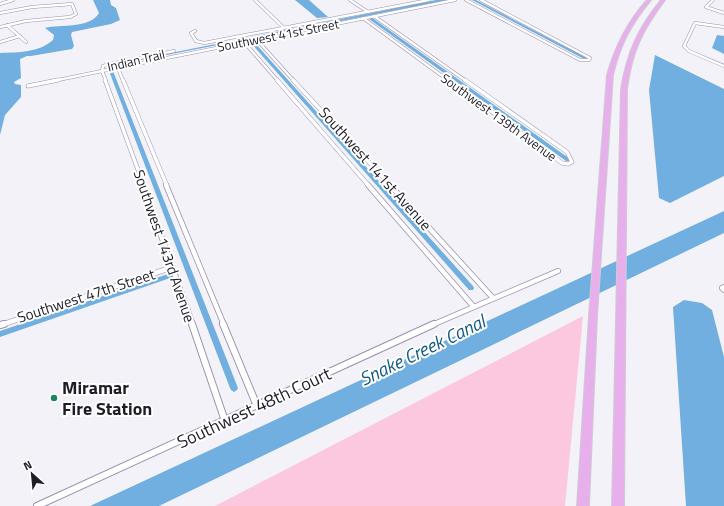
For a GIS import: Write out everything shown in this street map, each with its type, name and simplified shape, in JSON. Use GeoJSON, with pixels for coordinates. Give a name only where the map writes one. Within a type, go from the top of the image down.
{"type":"FeatureCollection","features":[{"type":"Feature","properties":{"kind":"highway"},"geometry":{"type":"LineString","coordinates":[[583,506],[593,316],[610,75],[622,37],[634,17],[649,0]]}},
{"type":"Feature","properties":{"kind":"highway"},"geometry":{"type":"LineString","coordinates":[[618,506],[624,89],[632,50],[639,33],[649,16],[663,0]]}},
{"type":"Feature","properties":{"kind":"street"},"geometry":{"type":"LineString","coordinates":[[0,4],[13,0]]}},
{"type":"Feature","properties":{"kind":"street"},"geometry":{"type":"LineString","coordinates":[[255,0],[284,28]]}},
{"type":"Feature","properties":{"kind":"street"},"geometry":{"type":"LineString","coordinates":[[350,0],[368,12]]}},
{"type":"Feature","properties":{"kind":"street"},"geometry":{"type":"LineString","coordinates":[[195,31],[191,33],[196,41],[199,43],[204,43],[429,0]]}},
{"type":"Feature","properties":{"kind":"street","name":"Southwest 41st Street"},"geometry":{"type":"LineString","coordinates":[[102,71],[455,0]]}},
{"type":"Feature","properties":{"kind":"street"},"geometry":{"type":"LineString","coordinates":[[466,0],[580,60],[589,60],[590,58],[481,0]]}},
{"type":"Feature","properties":{"kind":"street"},"geometry":{"type":"LineString","coordinates":[[712,0],[706,6],[711,10],[724,13]]}},
{"type":"Feature","properties":{"kind":"street"},"geometry":{"type":"LineString","coordinates":[[0,13],[32,7],[72,4],[76,14],[74,16],[0,27]]}},
{"type":"Feature","properties":{"kind":"street","name":"Southwest 139th Avenue"},"geometry":{"type":"LineString","coordinates":[[363,18],[562,163],[568,164],[572,162],[567,152],[374,16]]}},
{"type":"Feature","properties":{"kind":"street"},"geometry":{"type":"LineString","coordinates":[[724,27],[698,22],[693,24],[684,46],[687,50],[724,66]]}},
{"type":"Feature","properties":{"kind":"street"},"geometry":{"type":"LineString","coordinates":[[7,25],[26,42]]}},
{"type":"Feature","properties":{"kind":"street"},"geometry":{"type":"LineString","coordinates":[[0,42],[20,36]]}},
{"type":"Feature","properties":{"kind":"street","name":"Southwest 141st Avenue"},"geometry":{"type":"LineString","coordinates":[[257,40],[493,298]]}},
{"type":"Feature","properties":{"kind":"street","name":"Southwest 141st Avenue"},"geometry":{"type":"LineString","coordinates":[[244,42],[473,306]]}},
{"type":"Feature","properties":{"kind":"street","name":"Indian Trail"},"geometry":{"type":"LineString","coordinates":[[102,71],[103,66],[110,64],[174,51]]}},
{"type":"Feature","properties":{"kind":"street","name":"Southwest 143rd Avenue"},"geometry":{"type":"LineString","coordinates":[[118,68],[257,406]]}},
{"type":"Feature","properties":{"kind":"street"},"geometry":{"type":"LineString","coordinates":[[28,86],[102,71]]}},
{"type":"Feature","properties":{"kind":"street","name":"Southwest 143rd Avenue"},"geometry":{"type":"LineString","coordinates":[[102,71],[173,267],[225,421]]}},
{"type":"Feature","properties":{"kind":"street","name":"Southwest 47th Street"},"geometry":{"type":"LineString","coordinates":[[0,325],[173,267]]}},
{"type":"Feature","properties":{"kind":"street","name":"Southwest 48th Court"},"geometry":{"type":"LineString","coordinates":[[37,506],[473,306],[558,272]]}},
{"type":"Feature","properties":{"kind":"shaded area"},"geometry":{"type":"Polygon","coordinates":[[[583,316],[565,506],[215,506],[583,316]]]}},
{"type":"Feature","properties":{"kind":"water"},"geometry":{"type":"Polygon","coordinates":[[[93,0],[110,0],[111,5],[116,8],[120,20],[111,24],[72,32],[71,35],[74,46],[72,49],[27,56],[20,59],[21,78],[14,82],[15,84],[21,85],[21,97],[5,115],[0,135],[0,53],[35,50],[47,44],[53,40],[54,35],[45,28],[89,22],[99,13],[93,0]]]}},
{"type":"Feature","properties":{"kind":"water"},"geometry":{"type":"Polygon","coordinates":[[[295,0],[309,0],[328,17],[317,18],[295,0]]]}},
{"type":"Feature","properties":{"kind":"water"},"geometry":{"type":"Polygon","coordinates":[[[436,0],[448,0],[105,67],[110,65],[436,0]]]}},
{"type":"Feature","properties":{"kind":"water"},"geometry":{"type":"Polygon","coordinates":[[[717,35],[724,36],[724,54],[712,48],[717,35]]]}},
{"type":"Feature","properties":{"kind":"water"},"geometry":{"type":"Polygon","coordinates":[[[655,55],[724,89],[724,176],[670,203],[659,198],[649,90],[655,55]]]}},
{"type":"Feature","properties":{"kind":"water"},"geometry":{"type":"Polygon","coordinates":[[[724,211],[724,233],[159,506],[90,506],[724,211]]]}},
{"type":"Feature","properties":{"kind":"water"},"geometry":{"type":"Polygon","coordinates":[[[684,300],[702,303],[712,310],[724,357],[724,506],[686,506],[673,307],[684,300]]]}},
{"type":"Feature","properties":{"kind":"waterway"},"geometry":{"type":"LineString","coordinates":[[474,0],[587,59]]}},
{"type":"Feature","properties":{"kind":"waterway"},"geometry":{"type":"LineString","coordinates":[[370,18],[568,160]]}},
{"type":"Feature","properties":{"kind":"waterway"},"geometry":{"type":"LineString","coordinates":[[252,42],[471,288]]}},
{"type":"Feature","properties":{"kind":"waterway"},"geometry":{"type":"LineString","coordinates":[[111,71],[234,388]]}},
{"type":"Feature","properties":{"kind":"waterway"},"geometry":{"type":"LineString","coordinates":[[0,334],[171,275]]}},
{"type":"Feature","properties":{"kind":"place","name":"Miramar Fire Station"},"geometry":{"type":"Point","coordinates":[54,398]}},
{"type":"Feature","properties":{"kind":"water label","name":"Snake Creek Canal"},"geometry":{"type":"Point","coordinates":[422,350]}}]}
